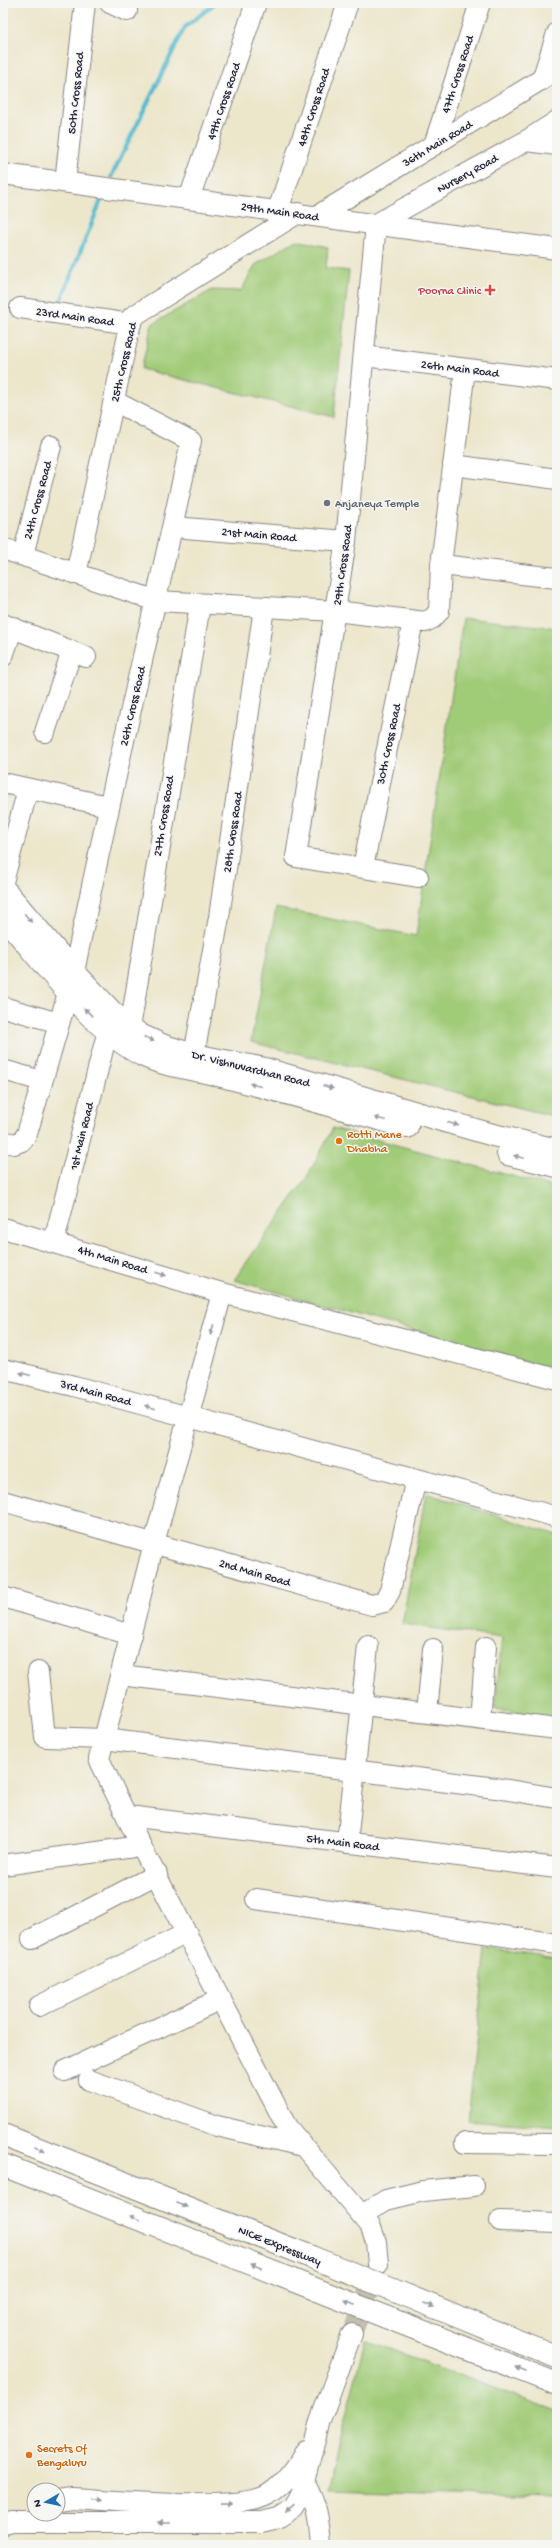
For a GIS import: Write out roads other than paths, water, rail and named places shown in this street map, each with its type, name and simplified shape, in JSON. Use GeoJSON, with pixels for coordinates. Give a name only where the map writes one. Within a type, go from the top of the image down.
{"type":"FeatureCollection","features":[{"type":"Feature","properties":{"kind":"main road","name":"Dr. Vishnuvardhan Road"},"geometry":{"type":"LineString","coordinates":[[3,888],[70,982],[108,1030],[141,1054],[168,1065],[214,1074],[557,1166]]}},
{"type":"Feature","properties":{"kind":"main road","name":"Dr. Vishnuvardhan Road"},"geometry":{"type":"LineString","coordinates":[[7,928],[70,982],[130,1028],[164,1046],[194,1055],[265,1069],[493,1135],[557,1150]]}},
{"type":"Feature","properties":{"kind":"main road","name":"NICE Expressway"},"geometry":{"type":"LineString","coordinates":[[3,2135],[309,2256],[557,2357]]}},
{"type":"Feature","properties":{"kind":"main road"},"geometry":{"type":"LineString","coordinates":[[3,2165],[557,2384]]}},
{"type":"Feature","properties":{"kind":"street","name":"50th Cross Road"},"geometry":{"type":"LineString","coordinates":[[65,182],[85,3]]}},
{"type":"Feature","properties":{"kind":"street","name":"49th Cross Road"},"geometry":{"type":"LineString","coordinates":[[189,198],[256,3]]}},
{"type":"Feature","properties":{"kind":"street","name":"48th Cross Road"},"geometry":{"type":"LineString","coordinates":[[278,210],[348,3]]}},
{"type":"Feature","properties":{"kind":"street","name":"47th Cross Road"},"geometry":{"type":"LineString","coordinates":[[434,145],[480,3]]}},
{"type":"Feature","properties":{"kind":"street"},"geometry":{"type":"LineString","coordinates":[[550,75],[557,33]]}},
{"type":"Feature","properties":{"kind":"street","name":"36th Main Road"},"geometry":{"type":"LineString","coordinates":[[317,216],[550,75]]}},
{"type":"Feature","properties":{"kind":"street","name":"Nursery Road"},"geometry":{"type":"LineString","coordinates":[[376,224],[526,141],[557,121]]}},
{"type":"Feature","properties":{"kind":"street"},"geometry":{"type":"LineString","coordinates":[[526,141],[557,145]]}},
{"type":"Feature","properties":{"kind":"street","name":"29th Main Road"},"geometry":{"type":"LineString","coordinates":[[3,174],[278,210],[557,249]]}},
{"type":"Feature","properties":{"kind":"street","name":"25th Cross Road"},"geometry":{"type":"LineString","coordinates":[[76,574],[132,317],[298,213]]}},
{"type":"Feature","properties":{"kind":"street","name":"29th Cross Road"},"geometry":{"type":"LineString","coordinates":[[363,867],[296,857],[346,542],[376,224]]}},
{"type":"Feature","properties":{"kind":"street","name":"23rd Main Road"},"geometry":{"type":"LineString","coordinates":[[20,308],[131,324]]}},
{"type":"Feature","properties":{"kind":"street","name":"26th Main Road"},"geometry":{"type":"LineString","coordinates":[[364,356],[557,380]]}},
{"type":"Feature","properties":{"kind":"street"},"geometry":{"type":"LineString","coordinates":[[3,549],[157,601],[200,605],[336,611],[425,622],[433,618],[439,611],[441,565],[465,369]]}},
{"type":"Feature","properties":{"kind":"street","name":"26th Cross Road"},"geometry":{"type":"LineString","coordinates":[[3,1141],[14,1144],[22,1141],[27,1134],[59,1023],[70,982],[108,806],[157,601],[191,441],[114,401]]}},
{"type":"Feature","properties":{"kind":"street","name":"24th Cross Road"},"geometry":{"type":"LineString","coordinates":[[23,555],[51,446]]}},
{"type":"Feature","properties":{"kind":"street"},"geometry":{"type":"LineString","coordinates":[[453,465],[557,479]]}},
{"type":"Feature","properties":{"kind":"street","name":"21st Main Road"},"geometry":{"type":"LineString","coordinates":[[173,528],[346,542]]}},
{"type":"Feature","properties":{"kind":"street"},"geometry":{"type":"LineString","coordinates":[[441,565],[557,578]]}},
{"type":"Feature","properties":{"kind":"street","name":"27th Cross Road"},"geometry":{"type":"LineString","coordinates":[[130,1028],[200,605]]}},
{"type":"Feature","properties":{"kind":"street","name":"28th Cross Road"},"geometry":{"type":"LineString","coordinates":[[194,1055],[219,917],[264,608]]}},
{"type":"Feature","properties":{"kind":"street","name":"30th Cross Road"},"geometry":{"type":"LineString","coordinates":[[363,867],[414,621]]}},
{"type":"Feature","properties":{"kind":"street"},"geometry":{"type":"LineString","coordinates":[[3,656],[8,626],[79,654],[45,732]]}},
{"type":"Feature","properties":{"kind":"street"},"geometry":{"type":"LineString","coordinates":[[3,783],[108,806]]}},
{"type":"Feature","properties":{"kind":"street"},"geometry":{"type":"LineString","coordinates":[[3,882],[28,789]]}},
{"type":"Feature","properties":{"kind":"street"},"geometry":{"type":"LineString","coordinates":[[363,867],[418,877]]}},
{"type":"Feature","properties":{"kind":"street"},"geometry":{"type":"LineString","coordinates":[[3,1007],[59,1023]]}},
{"type":"Feature","properties":{"kind":"street","name":"1st Main Road"},"geometry":{"type":"LineString","coordinates":[[54,1241],[108,1030]]}},
{"type":"Feature","properties":{"kind":"street"},"geometry":{"type":"LineString","coordinates":[[3,1070],[42,1081]]}},
{"type":"Feature","properties":{"kind":"street","name":"4th Main Road"},"geometry":{"type":"LineString","coordinates":[[3,1228],[54,1241],[222,1292],[557,1379]]}},
{"type":"Feature","properties":{"kind":"street"},"geometry":{"type":"LineString","coordinates":[[222,1292],[154,1543],[99,1759],[142,1846],[287,2127],[370,2225],[376,2242],[378,2264]]}},
{"type":"Feature","properties":{"kind":"street","name":"3rd Main Road"},"geometry":{"type":"LineString","coordinates":[[3,1369],[557,1517]]}},
{"type":"Feature","properties":{"kind":"street","name":"2nd Main Road"},"geometry":{"type":"LineString","coordinates":[[3,1500],[372,1605],[384,1602],[390,1591],[416,1479]]}},
{"type":"Feature","properties":{"kind":"street"},"geometry":{"type":"LineString","coordinates":[[3,1597],[131,1635]]}},
{"type":"Feature","properties":{"kind":"street"},"geometry":{"type":"LineString","coordinates":[[347,1843],[368,1646]]}},
{"type":"Feature","properties":{"kind":"street"},"geometry":{"type":"LineString","coordinates":[[480,1719],[486,1647]]}},
{"type":"Feature","properties":{"kind":"street"},"geometry":{"type":"LineString","coordinates":[[427,1712],[433,1648]]}},
{"type":"Feature","properties":{"kind":"street"},"geometry":{"type":"LineString","coordinates":[[38,1672],[45,1738],[104,1739],[354,1770],[557,1798]]}},
{"type":"Feature","properties":{"kind":"street"},"geometry":{"type":"LineString","coordinates":[[121,1675],[557,1729]]}},
{"type":"Feature","properties":{"kind":"street","name":"5th Main Road"},"geometry":{"type":"LineString","coordinates":[[128,1816],[557,1868]]}},
{"type":"Feature","properties":{"kind":"street"},"geometry":{"type":"LineString","coordinates":[[3,1865],[142,1846]]}},
{"type":"Feature","properties":{"kind":"street"},"geometry":{"type":"LineString","coordinates":[[32,1939],[157,1874]]}},
{"type":"Feature","properties":{"kind":"street"},"geometry":{"type":"LineString","coordinates":[[256,1899],[557,1944]]}},
{"type":"Feature","properties":{"kind":"street"},"geometry":{"type":"LineString","coordinates":[[39,2006],[187,1934]]}},
{"type":"Feature","properties":{"kind":"street"},"geometry":{"type":"LineString","coordinates":[[65,2071],[221,1999]]}},
{"type":"Feature","properties":{"kind":"street"},"geometry":{"type":"LineString","coordinates":[[89,2080],[210,2124],[303,2146]]}},
{"type":"Feature","properties":{"kind":"street"},"geometry":{"type":"LineString","coordinates":[[465,2143],[557,2144]]}},
{"type":"Feature","properties":{"kind":"street"},"geometry":{"type":"LineString","coordinates":[[362,2215],[386,2200],[423,2191],[474,2186]]}},
{"type":"Feature","properties":{"kind":"street"},"geometry":{"type":"LineString","coordinates":[[500,2221],[557,2223]]}},
{"type":"Feature","properties":{"kind":"street"},"geometry":{"type":"LineString","coordinates":[[7,2523],[261,2522],[279,2518],[293,2509],[300,2497],[320,2421],[352,2334]]}},
{"type":"Feature","properties":{"kind":"street"},"geometry":{"type":"LineString","coordinates":[[66,2499],[193,2504],[252,2500],[269,2494],[297,2467],[320,2421]]}},
{"type":"Feature","properties":{"kind":"street"},"geometry":{"type":"LineString","coordinates":[[304,2481],[313,2496],[319,2512],[321,2545]]}},
{"type":"Feature","properties":{"kind":"street"},"geometry":{"type":"LineString","coordinates":[[7,2523],[26,2511]]}},
{"type":"Feature","properties":{"kind":"waterway"},"geometry":{"type":"LineString","coordinates":[[111,177],[185,27],[216,3]]}},
{"type":"Feature","properties":{"kind":"waterway"},"geometry":{"type":"LineString","coordinates":[[59,305],[102,198]]}},
{"type":"Feature","properties":{"kind":"tunnel"},"geometry":{"type":"LineString","coordinates":[[352,2334],[377,2267]]}},
{"type":"Feature","properties":{"kind":"place","name":"Poorna Clinic"},"geometry":{"type":"Point","coordinates":[490,290]}},
{"type":"Feature","properties":{"kind":"place","name":"Anjaneya Temple"},"geometry":{"type":"Point","coordinates":[327,503]}},
{"type":"Feature","properties":{"kind":"place","name":"Rotti Mane Dhabha"},"geometry":{"type":"Point","coordinates":[339,1141]}},
{"type":"Feature","properties":{"kind":"place","name":"Secrets Of Bengaluru"},"geometry":{"type":"Point","coordinates":[29,2455]}}]}
